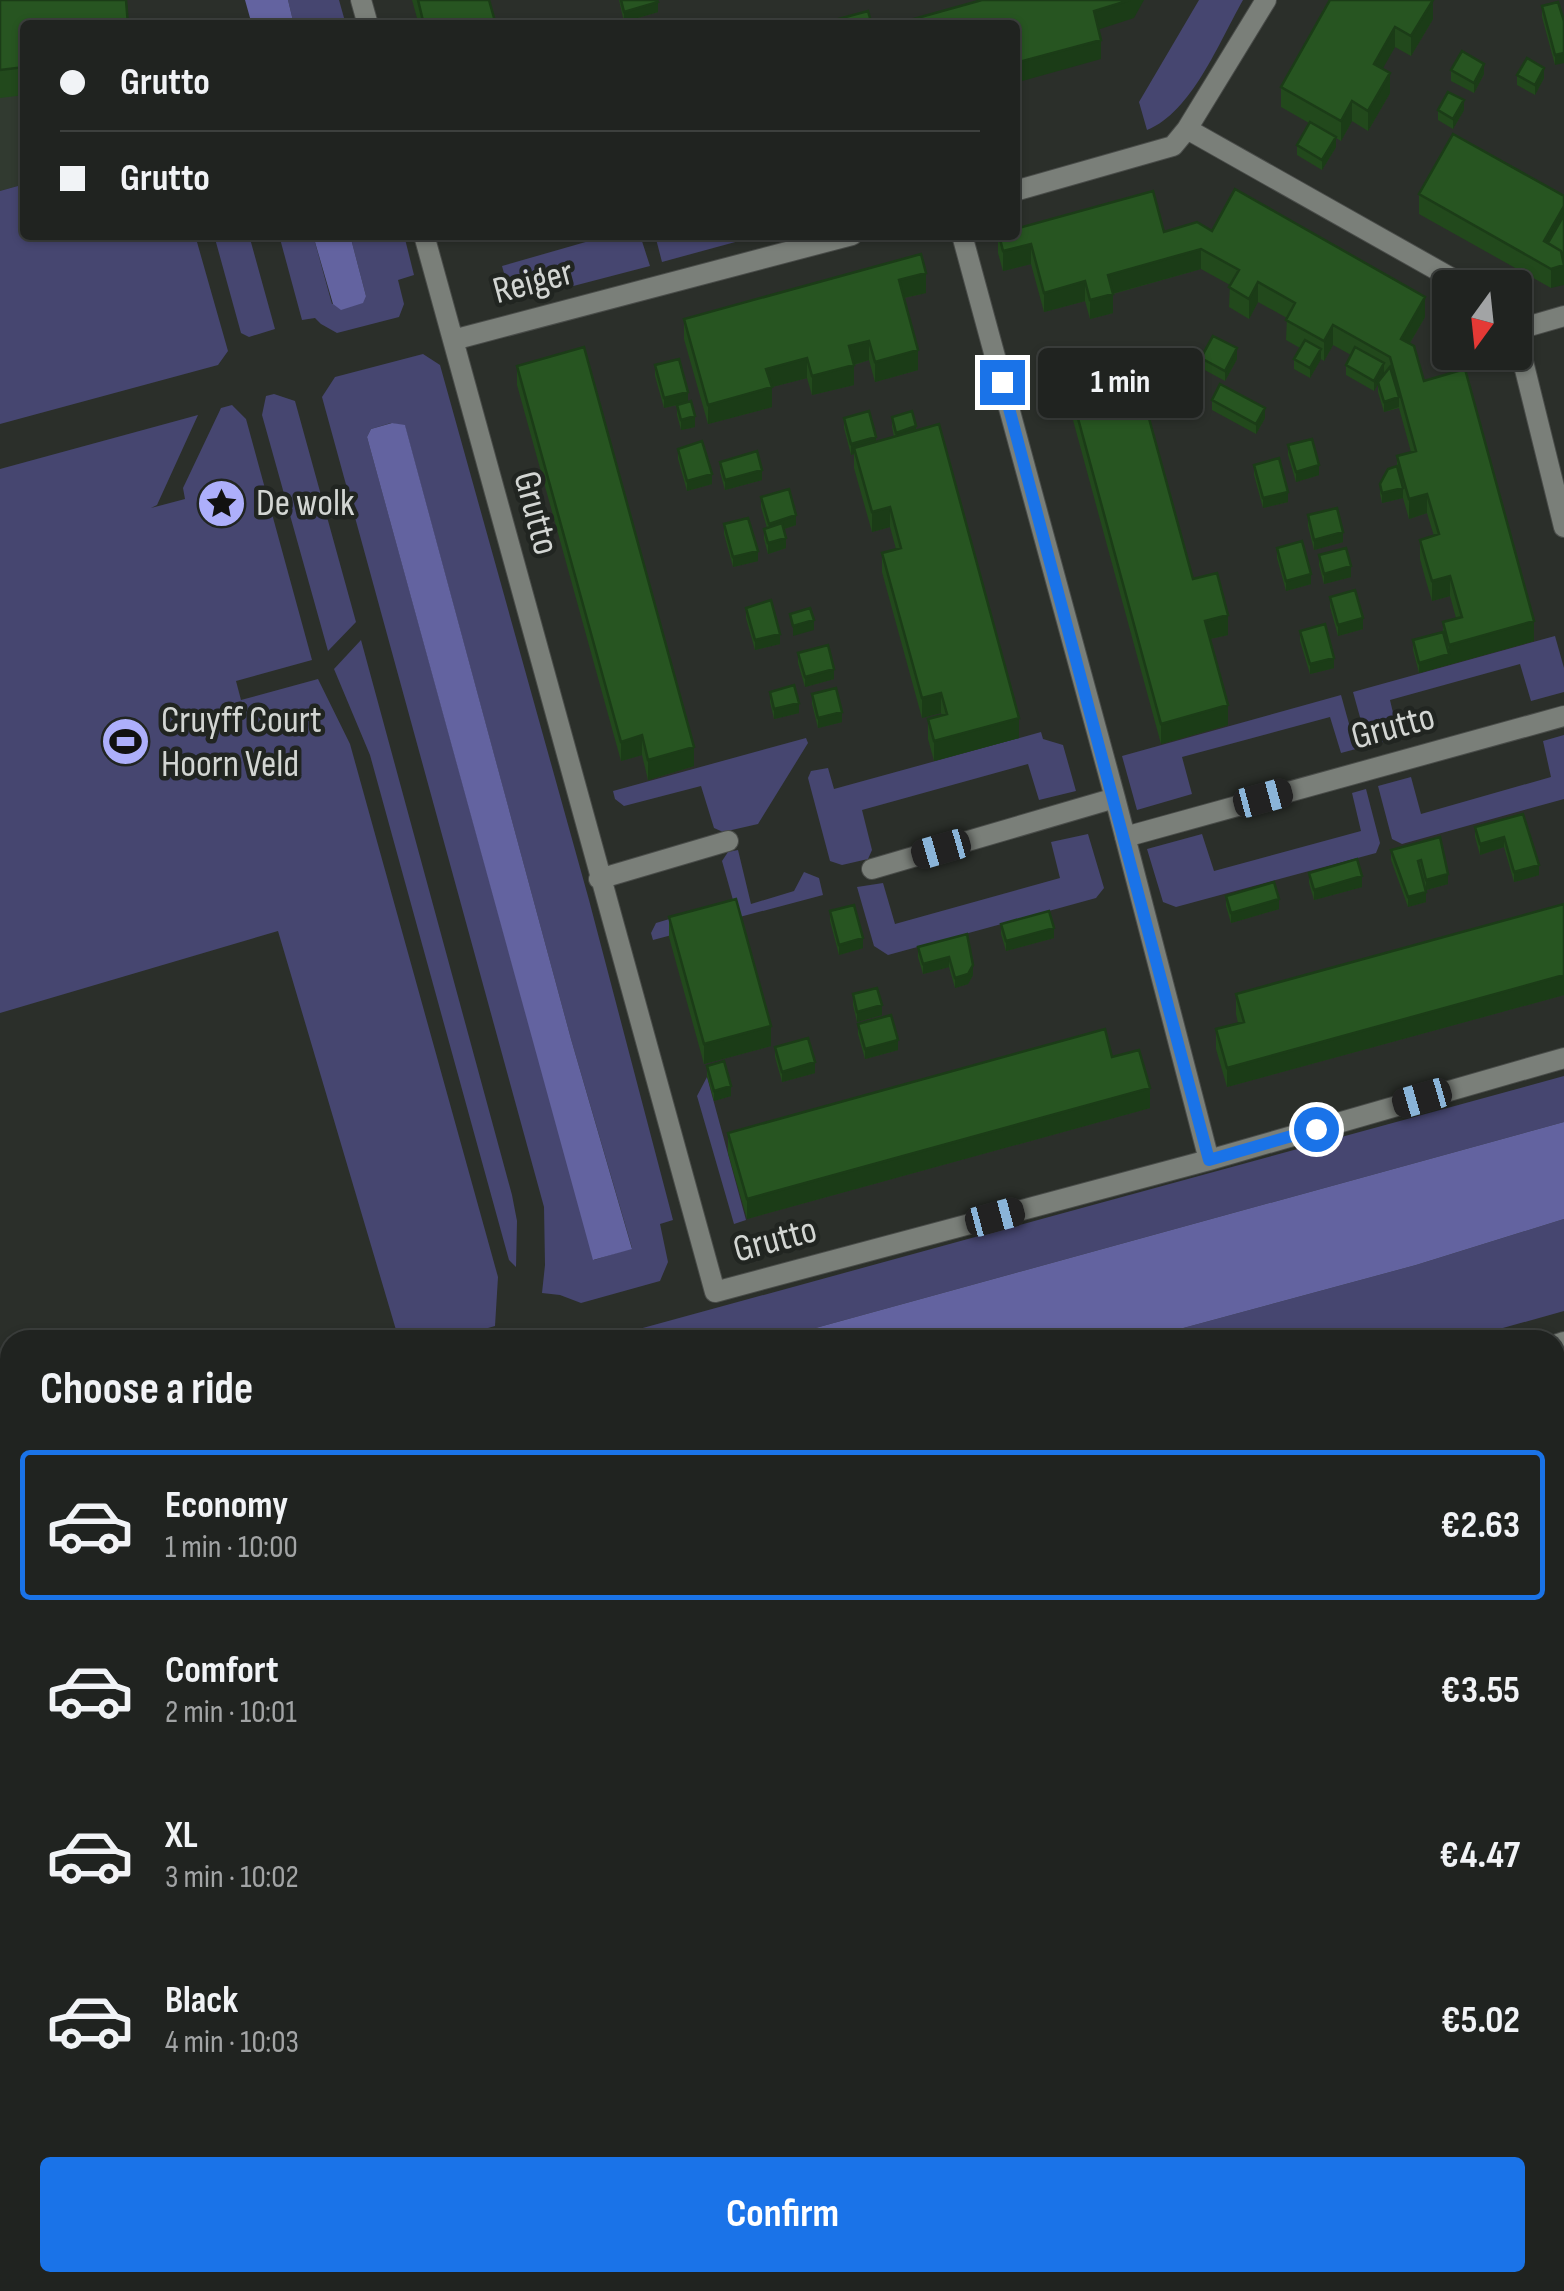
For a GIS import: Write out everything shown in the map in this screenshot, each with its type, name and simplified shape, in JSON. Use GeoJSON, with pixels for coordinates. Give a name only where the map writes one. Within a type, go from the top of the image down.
{"type":"FeatureCollection","features":[{"type":"Feature","properties":{"kind":"street"},"geometry":{"type":"LineString","coordinates":[[1020,190],[1173,146],[1266,0]]}},
{"type":"Feature","properties":{"kind":"street"},"geometry":{"type":"LineString","coordinates":[[1187,129],[1438,270]]}},
{"type":"Feature","properties":{"kind":"street","name":"Reiger"},"geometry":{"type":"LineString","coordinates":[[425,240],[452,340],[833,240]]}},
{"type":"Feature","properties":{"kind":"street"},"geometry":{"type":"LineString","coordinates":[[963,240],[1209,1160]]}},
{"type":"Feature","properties":{"kind":"street"},"geometry":{"type":"LineString","coordinates":[[1532,325],[1564,316]]}},
{"type":"Feature","properties":{"kind":"street","name":"Grutto"},"geometry":{"type":"LineString","coordinates":[[452,340],[715,1292],[1209,1160],[1564,1058]]}},
{"type":"Feature","properties":{"kind":"street"},"geometry":{"type":"LineString","coordinates":[[1526,370],[1564,527]]}},
{"type":"Feature","properties":{"kind":"street","name":"Grutto"},"geometry":{"type":"LineString","coordinates":[[1124,837],[1564,716]]}},
{"type":"Feature","properties":{"kind":"street"},"geometry":{"type":"LineString","coordinates":[[872,869],[1115,798]]}},
{"type":"Feature","properties":{"kind":"street"},"geometry":{"type":"LineString","coordinates":[[599,879],[728,841]]}},
{"type":"Feature","properties":{"kind":"shaded area"},"geometry":{"type":"Polygon","coordinates":[[[0,0],[123,0],[129,20],[20,20],[20,185],[0,191],[0,0]]]}},
{"type":"Feature","properties":{"kind":"shaded area"},"geometry":{"type":"Polygon","coordinates":[[[245,0],[288,0],[293,20],[251,20],[245,0]]]}},
{"type":"Feature","properties":{"kind":"shaded area"},"geometry":{"type":"Polygon","coordinates":[[[288,0],[339,0],[345,20],[293,20],[288,0]]]}},
{"type":"Feature","properties":{"kind":"shaded area"},"geometry":{"type":"Polygon","coordinates":[[[1199,0],[1243,0],[1191,92],[1163,121],[1147,130],[1139,102],[1199,0]]]}},
{"type":"Feature","properties":{"kind":"shaded area"},"geometry":{"type":"Polygon","coordinates":[[[20,185],[20,240],[196,240],[228,351],[218,365],[0,424],[0,191],[20,185]]]}},
{"type":"Feature","properties":{"kind":"shaded area"},"geometry":{"type":"Polygon","coordinates":[[[215,240],[250,240],[275,329],[249,337],[241,333],[215,240]]]}},
{"type":"Feature","properties":{"kind":"shaded area"},"geometry":{"type":"Polygon","coordinates":[[[280,240],[314,240],[332,304],[366,296],[351,240],[405,240],[414,275],[398,280],[404,304],[399,317],[337,333],[315,318],[302,320],[280,240]]]}},
{"type":"Feature","properties":{"kind":"shaded area"},"geometry":{"type":"Polygon","coordinates":[[[314,240],[351,240],[366,296],[363,303],[341,310],[333,304],[314,240]]]}},
{"type":"Feature","properties":{"kind":"shaded area"},"geometry":{"type":"Polygon","coordinates":[[[593,240],[642,240],[650,266],[512,302],[502,266],[593,240]]]}},
{"type":"Feature","properties":{"kind":"shaded area"},"geometry":{"type":"Polygon","coordinates":[[[656,240],[743,240],[662,262],[656,240]]]}},
{"type":"Feature","properties":{"kind":"shaded area"},"geometry":{"type":"Polygon","coordinates":[[[423,354],[440,365],[589,900],[673,1220],[660,1224],[668,1262],[660,1281],[581,1303],[542,1293],[544,1207],[322,397],[335,377],[423,354]],[[391,423],[371,429],[367,437],[594,1260],[632,1248],[571,1039],[405,426],[391,423]]]}},
{"type":"Feature","properties":{"kind":"shaded area"},"geometry":{"type":"Polygon","coordinates":[[[274,394],[295,401],[356,622],[328,651],[262,415],[266,396],[274,394]]]}},
{"type":"Feature","properties":{"kind":"shaded area"},"geometry":{"type":"Polygon","coordinates":[[[232,405],[246,419],[312,660],[236,681],[241,700],[318,679],[350,744],[498,1277],[495,1326],[481,1330],[396,1330],[278,931],[0,1013],[0,469],[198,415],[157,505],[151,508],[185,499],[183,488],[221,408],[232,405]]]}},
{"type":"Feature","properties":{"kind":"shaded area"},"geometry":{"type":"Polygon","coordinates":[[[392,423],[405,425],[571,1039],[632,1249],[593,1260],[367,437],[371,429],[392,423]]]}},
{"type":"Feature","properties":{"kind":"shaded area"},"geometry":{"type":"Polygon","coordinates":[[[1555,636],[1564,668],[1564,692],[1531,701],[1520,664],[1390,700],[1399,738],[1368,746],[1353,692],[1555,636]]]}},
{"type":"Feature","properties":{"kind":"shaded area"},"geometry":{"type":"Polygon","coordinates":[[[361,640],[512,1195],[517,1221],[516,1267],[509,1260],[370,755],[334,669],[361,640]]]}},
{"type":"Feature","properties":{"kind":"shaded area"},"geometry":{"type":"Polygon","coordinates":[[[1341,695],[1356,749],[1341,753],[1330,717],[1182,757],[1192,794],[1137,810],[1122,756],[1341,695]]]}},
{"type":"Feature","properties":{"kind":"shaded area"},"geometry":{"type":"Polygon","coordinates":[[[1041,732],[1043,739],[1063,745],[1076,791],[1039,800],[1028,764],[862,810],[872,850],[868,859],[842,865],[830,861],[808,778],[811,771],[828,768],[834,789],[1041,732]]]}},
{"type":"Feature","properties":{"kind":"shaded area"},"geometry":{"type":"Polygon","coordinates":[[[1564,735],[1564,799],[1402,844],[1392,839],[1378,786],[1411,777],[1421,814],[1551,777],[1543,741],[1564,735]]]}},
{"type":"Feature","properties":{"kind":"shaded area"},"geometry":{"type":"Polygon","coordinates":[[[806,738],[808,743],[758,824],[723,832],[714,828],[701,786],[624,806],[615,799],[613,791],[806,738]]]}},
{"type":"Feature","properties":{"kind":"shaded area"},"geometry":{"type":"Polygon","coordinates":[[[1366,789],[1380,843],[1376,853],[1176,907],[1163,902],[1147,849],[1202,834],[1214,871],[1361,831],[1352,793],[1366,789]]]}},
{"type":"Feature","properties":{"kind":"shaded area"},"geometry":{"type":"Polygon","coordinates":[[[1088,834],[1104,888],[1096,898],[888,955],[874,946],[857,887],[883,883],[895,924],[1060,878],[1051,842],[1088,834]]]}},
{"type":"Feature","properties":{"kind":"shaded area"},"geometry":{"type":"Polygon","coordinates":[[[738,850],[751,904],[794,891],[804,872],[819,878],[823,895],[653,940],[651,933],[656,923],[733,900],[722,861],[728,852],[738,850]]]}},
{"type":"Feature","properties":{"kind":"shaded area"},"geometry":{"type":"Polygon","coordinates":[[[1564,1076],[1564,1122],[808,1330],[636,1330],[1564,1076]]]}},
{"type":"Feature","properties":{"kind":"shaded area"},"geometry":{"type":"Polygon","coordinates":[[[707,1077],[746,1220],[734,1224],[697,1096],[707,1077]]]}},
{"type":"Feature","properties":{"kind":"shaded area"},"geometry":{"type":"Polygon","coordinates":[[[1564,1122],[1564,1219],[1416,1265],[1176,1330],[808,1330],[1564,1122]]]}},
{"type":"Feature","properties":{"kind":"shaded area"},"geometry":{"type":"Polygon","coordinates":[[[1564,1219],[1564,1311],[1496,1330],[1176,1330],[1416,1265],[1564,1219]]]}},
{"type":"Feature","properties":{"kind":"building"},"geometry":{"type":"Polygon","coordinates":[[[0,0],[126,0],[128,20],[20,20],[20,68],[0,70],[0,0]]]}},
{"type":"Feature","properties":{"kind":"building"},"geometry":{"type":"Polygon","coordinates":[[[418,0],[489,0],[495,20],[423,20],[418,0]]]}},
{"type":"Feature","properties":{"kind":"building"},"geometry":{"type":"Polygon","coordinates":[[[621,0],[657,0],[658,2],[624,12],[621,0]]]}},
{"type":"Feature","properties":{"kind":"building"},"geometry":{"type":"Polygon","coordinates":[[[982,0],[1130,0],[1094,11],[1101,40],[1020,62],[1020,20],[910,20],[982,0]]]}},
{"type":"Feature","properties":{"kind":"building"},"geometry":{"type":"Polygon","coordinates":[[[1330,0],[1433,0],[1411,36],[1395,27],[1374,64],[1390,73],[1368,111],[1352,101],[1341,121],[1281,87],[1330,0]]]}},
{"type":"Feature","properties":{"kind":"building"},"geometry":{"type":"Polygon","coordinates":[[[1558,2],[1564,21],[1564,53],[1555,55],[1542,6],[1558,2]]]}},
{"type":"Feature","properties":{"kind":"building"},"geometry":{"type":"Polygon","coordinates":[[[868,11],[871,20],[834,20],[868,11]]]}},
{"type":"Feature","properties":{"kind":"building"},"geometry":{"type":"Polygon","coordinates":[[[1462,51],[1484,64],[1474,83],[1451,70],[1462,51]]]}},
{"type":"Feature","properties":{"kind":"building"},"geometry":{"type":"Polygon","coordinates":[[[1527,58],[1544,68],[1535,85],[1517,75],[1527,58]]]}},
{"type":"Feature","properties":{"kind":"building"},"geometry":{"type":"Polygon","coordinates":[[[1448,92],[1464,100],[1453,119],[1438,110],[1448,92]]]}},
{"type":"Feature","properties":{"kind":"building"},"geometry":{"type":"Polygon","coordinates":[[[1310,122],[1336,137],[1322,160],[1297,145],[1310,122]]]}},
{"type":"Feature","properties":{"kind":"building"},"geometry":{"type":"Polygon","coordinates":[[[1453,134],[1564,196],[1564,206],[1544,241],[1561,251],[1564,265],[1551,269],[1419,194],[1453,134]]]}},
{"type":"Feature","properties":{"kind":"building"},"geometry":{"type":"Polygon","coordinates":[[[1235,189],[1425,297],[1401,339],[1414,346],[1424,381],[1465,370],[1534,621],[1449,645],[1443,622],[1462,617],[1450,576],[1432,581],[1420,540],[1439,534],[1427,494],[1409,499],[1403,478],[1397,456],[1416,451],[1390,357],[1333,325],[1324,341],[1286,320],[1295,303],[1258,282],[1249,299],[1229,287],[1239,270],[1201,249],[1108,275],[1113,294],[1090,300],[1085,281],[1044,293],[1031,244],[1003,251],[1000,240],[1020,240],[1020,228],[1153,191],[1164,232],[1197,222],[1212,231],[1235,189]]]}},
{"type":"Feature","properties":{"kind":"building"},"geometry":{"type":"Polygon","coordinates":[[[1564,215],[1563,258],[1561,251],[1548,243],[1564,215]]]}},
{"type":"Feature","properties":{"kind":"building"},"geometry":{"type":"Polygon","coordinates":[[[921,254],[926,273],[899,280],[918,350],[875,362],[869,341],[849,346],[854,365],[812,376],[807,358],[766,369],[772,387],[708,405],[684,319],[921,254]]]}},
{"type":"Feature","properties":{"kind":"building"},"geometry":{"type":"Polygon","coordinates":[[[1213,336],[1237,348],[1225,371],[1201,358],[1213,336]]]}},
{"type":"Feature","properties":{"kind":"building"},"geometry":{"type":"Polygon","coordinates":[[[1305,340],[1321,349],[1310,368],[1294,359],[1305,340]]]}},
{"type":"Feature","properties":{"kind":"building"},"geometry":{"type":"Polygon","coordinates":[[[584,347],[694,747],[648,760],[642,735],[621,742],[517,366],[584,347]]]}},
{"type":"Feature","properties":{"kind":"building"},"geometry":{"type":"Polygon","coordinates":[[[1355,347],[1384,363],[1374,381],[1346,365],[1355,347]]]}},
{"type":"Feature","properties":{"kind":"building"},"geometry":{"type":"Polygon","coordinates":[[[679,359],[688,392],[664,398],[655,365],[679,359]]]}},
{"type":"Feature","properties":{"kind":"building"},"geometry":{"type":"Polygon","coordinates":[[[1390,367],[1399,397],[1384,402],[1378,382],[1390,367]]]}},
{"type":"Feature","properties":{"kind":"building"},"geometry":{"type":"Polygon","coordinates":[[[1136,371],[1193,579],[1217,573],[1228,615],[1205,621],[1228,705],[1161,724],[1070,389],[1136,371]]]}},
{"type":"Feature","properties":{"kind":"building"},"geometry":{"type":"Polygon","coordinates":[[[1220,384],[1265,408],[1256,424],[1212,400],[1220,384]]]}},
{"type":"Feature","properties":{"kind":"building"},"geometry":{"type":"Polygon","coordinates":[[[691,401],[695,416],[681,420],[677,405],[691,401]]]}},
{"type":"Feature","properties":{"kind":"building"},"geometry":{"type":"Polygon","coordinates":[[[869,411],[876,437],[851,444],[844,418],[869,411]]]}},
{"type":"Feature","properties":{"kind":"building"},"geometry":{"type":"Polygon","coordinates":[[[912,411],[916,426],[896,433],[892,417],[912,411]]]}},
{"type":"Feature","properties":{"kind":"building"},"geometry":{"type":"Polygon","coordinates":[[[939,424],[1019,718],[934,741],[928,719],[947,714],[941,693],[922,698],[882,553],[901,548],[890,507],[872,512],[854,448],[939,424]]]}},
{"type":"Feature","properties":{"kind":"building"},"geometry":{"type":"Polygon","coordinates":[[[1312,439],[1319,465],[1296,472],[1288,445],[1312,439]]]}},
{"type":"Feature","properties":{"kind":"building"},"geometry":{"type":"Polygon","coordinates":[[[702,441],[712,474],[687,481],[678,449],[702,441]]]}},
{"type":"Feature","properties":{"kind":"building"},"geometry":{"type":"Polygon","coordinates":[[[757,451],[762,470],[725,480],[720,462],[757,451]]]}},
{"type":"Feature","properties":{"kind":"building"},"geometry":{"type":"Polygon","coordinates":[[[1279,458],[1288,492],[1263,498],[1254,465],[1279,458]]]}},
{"type":"Feature","properties":{"kind":"building"},"geometry":{"type":"Polygon","coordinates":[[[1397,466],[1403,488],[1382,493],[1380,484],[1388,469],[1397,466]]]}},
{"type":"Feature","properties":{"kind":"building"},"geometry":{"type":"Polygon","coordinates":[[[789,489],[796,515],[769,524],[761,497],[789,489]]]}},
{"type":"Feature","properties":{"kind":"building"},"geometry":{"type":"Polygon","coordinates":[[[1337,508],[1343,532],[1314,540],[1308,515],[1337,508]]]}},
{"type":"Feature","properties":{"kind":"building"},"geometry":{"type":"Polygon","coordinates":[[[748,518],[758,551],[733,557],[724,524],[748,518]]]}},
{"type":"Feature","properties":{"kind":"building"},"geometry":{"type":"Polygon","coordinates":[[[782,523],[786,538],[768,543],[764,529],[782,523]]]}},
{"type":"Feature","properties":{"kind":"building"},"geometry":{"type":"Polygon","coordinates":[[[1302,541],[1311,574],[1286,581],[1277,548],[1302,541]]]}},
{"type":"Feature","properties":{"kind":"building"},"geometry":{"type":"Polygon","coordinates":[[[1346,548],[1351,566],[1324,574],[1319,555],[1346,548]]]}},
{"type":"Feature","properties":{"kind":"building"},"geometry":{"type":"Polygon","coordinates":[[[1355,590],[1363,618],[1338,625],[1330,597],[1355,590]]]}},
{"type":"Feature","properties":{"kind":"building"},"geometry":{"type":"Polygon","coordinates":[[[771,600],[780,634],[755,640],[746,608],[771,600]]]}},
{"type":"Feature","properties":{"kind":"building"},"geometry":{"type":"Polygon","coordinates":[[[810,608],[814,620],[793,626],[790,614],[810,608]]]}},
{"type":"Feature","properties":{"kind":"building"},"geometry":{"type":"Polygon","coordinates":[[[1325,624],[1334,658],[1310,664],[1300,631],[1325,624]]]}},
{"type":"Feature","properties":{"kind":"building"},"geometry":{"type":"Polygon","coordinates":[[[1443,632],[1449,654],[1419,663],[1413,640],[1443,632]]]}},
{"type":"Feature","properties":{"kind":"building"},"geometry":{"type":"Polygon","coordinates":[[[828,645],[834,669],[805,677],[798,653],[828,645]]]}},
{"type":"Feature","properties":{"kind":"building"},"geometry":{"type":"Polygon","coordinates":[[[794,685],[799,703],[774,709],[770,692],[794,685]]]}},
{"type":"Feature","properties":{"kind":"building"},"geometry":{"type":"Polygon","coordinates":[[[836,688],[842,712],[818,718],[812,694],[836,688]]]}},
{"type":"Feature","properties":{"kind":"building"},"geometry":{"type":"Polygon","coordinates":[[[1523,814],[1539,865],[1514,872],[1504,837],[1480,844],[1475,827],[1523,814]]]}},
{"type":"Feature","properties":{"kind":"building"},"geometry":{"type":"Polygon","coordinates":[[[1440,837],[1448,874],[1426,880],[1421,860],[1418,861],[1426,892],[1408,897],[1391,850],[1440,837]]]}},
{"type":"Feature","properties":{"kind":"building"},"geometry":{"type":"Polygon","coordinates":[[[1357,859],[1362,876],[1314,890],[1309,873],[1357,859]]]}},
{"type":"Feature","properties":{"kind":"building"},"geometry":{"type":"Polygon","coordinates":[[[1274,882],[1279,899],[1231,913],[1226,896],[1274,882]]]}},
{"type":"Feature","properties":{"kind":"building"},"geometry":{"type":"Polygon","coordinates":[[[736,899],[771,1026],[704,1044],[669,917],[736,899]]]}},
{"type":"Feature","properties":{"kind":"building"},"geometry":{"type":"Polygon","coordinates":[[[1564,904],[1564,975],[1227,1068],[1216,1029],[1244,1022],[1236,994],[1564,904]]]}},
{"type":"Feature","properties":{"kind":"building"},"geometry":{"type":"Polygon","coordinates":[[[854,905],[863,938],[839,945],[830,911],[854,905]]]}},
{"type":"Feature","properties":{"kind":"building"},"geometry":{"type":"Polygon","coordinates":[[[1049,911],[1054,928],[1006,941],[1001,924],[1049,911]]]}},
{"type":"Feature","properties":{"kind":"building"},"geometry":{"type":"Polygon","coordinates":[[[967,934],[973,965],[968,974],[955,978],[949,957],[923,964],[918,947],[967,934]]]}},
{"type":"Feature","properties":{"kind":"building"},"geometry":{"type":"Polygon","coordinates":[[[877,988],[882,1005],[857,1012],[853,994],[877,988]]]}},
{"type":"Feature","properties":{"kind":"building"},"geometry":{"type":"Polygon","coordinates":[[[891,1015],[898,1040],[865,1049],[858,1024],[891,1015]]]}},
{"type":"Feature","properties":{"kind":"building"},"geometry":{"type":"Polygon","coordinates":[[[1105,1029],[1112,1057],[1139,1050],[1150,1088],[747,1199],[728,1133],[1105,1029]]]}},
{"type":"Feature","properties":{"kind":"building"},"geometry":{"type":"Polygon","coordinates":[[[808,1038],[815,1062],[782,1072],[775,1047],[808,1038]]]}},
{"type":"Feature","properties":{"kind":"building"},"geometry":{"type":"Polygon","coordinates":[[[724,1061],[731,1086],[714,1091],[707,1066],[724,1061]]]}},
{"type":"Feature","properties":{"kind":"place","name":"De wolk"},"geometry":{"type":"Point","coordinates":[221,503]}},
{"type":"Feature","properties":{"kind":"place","name":"Cruyff Court Hoorn Veld"},"geometry":{"type":"Point","coordinates":[126,742]}},
{"type":"Feature","properties":{"kind":"route"},"geometry":{"type":"LineString","coordinates":[[1002,382],[1209,1160],[1316,1129]]}}]}
